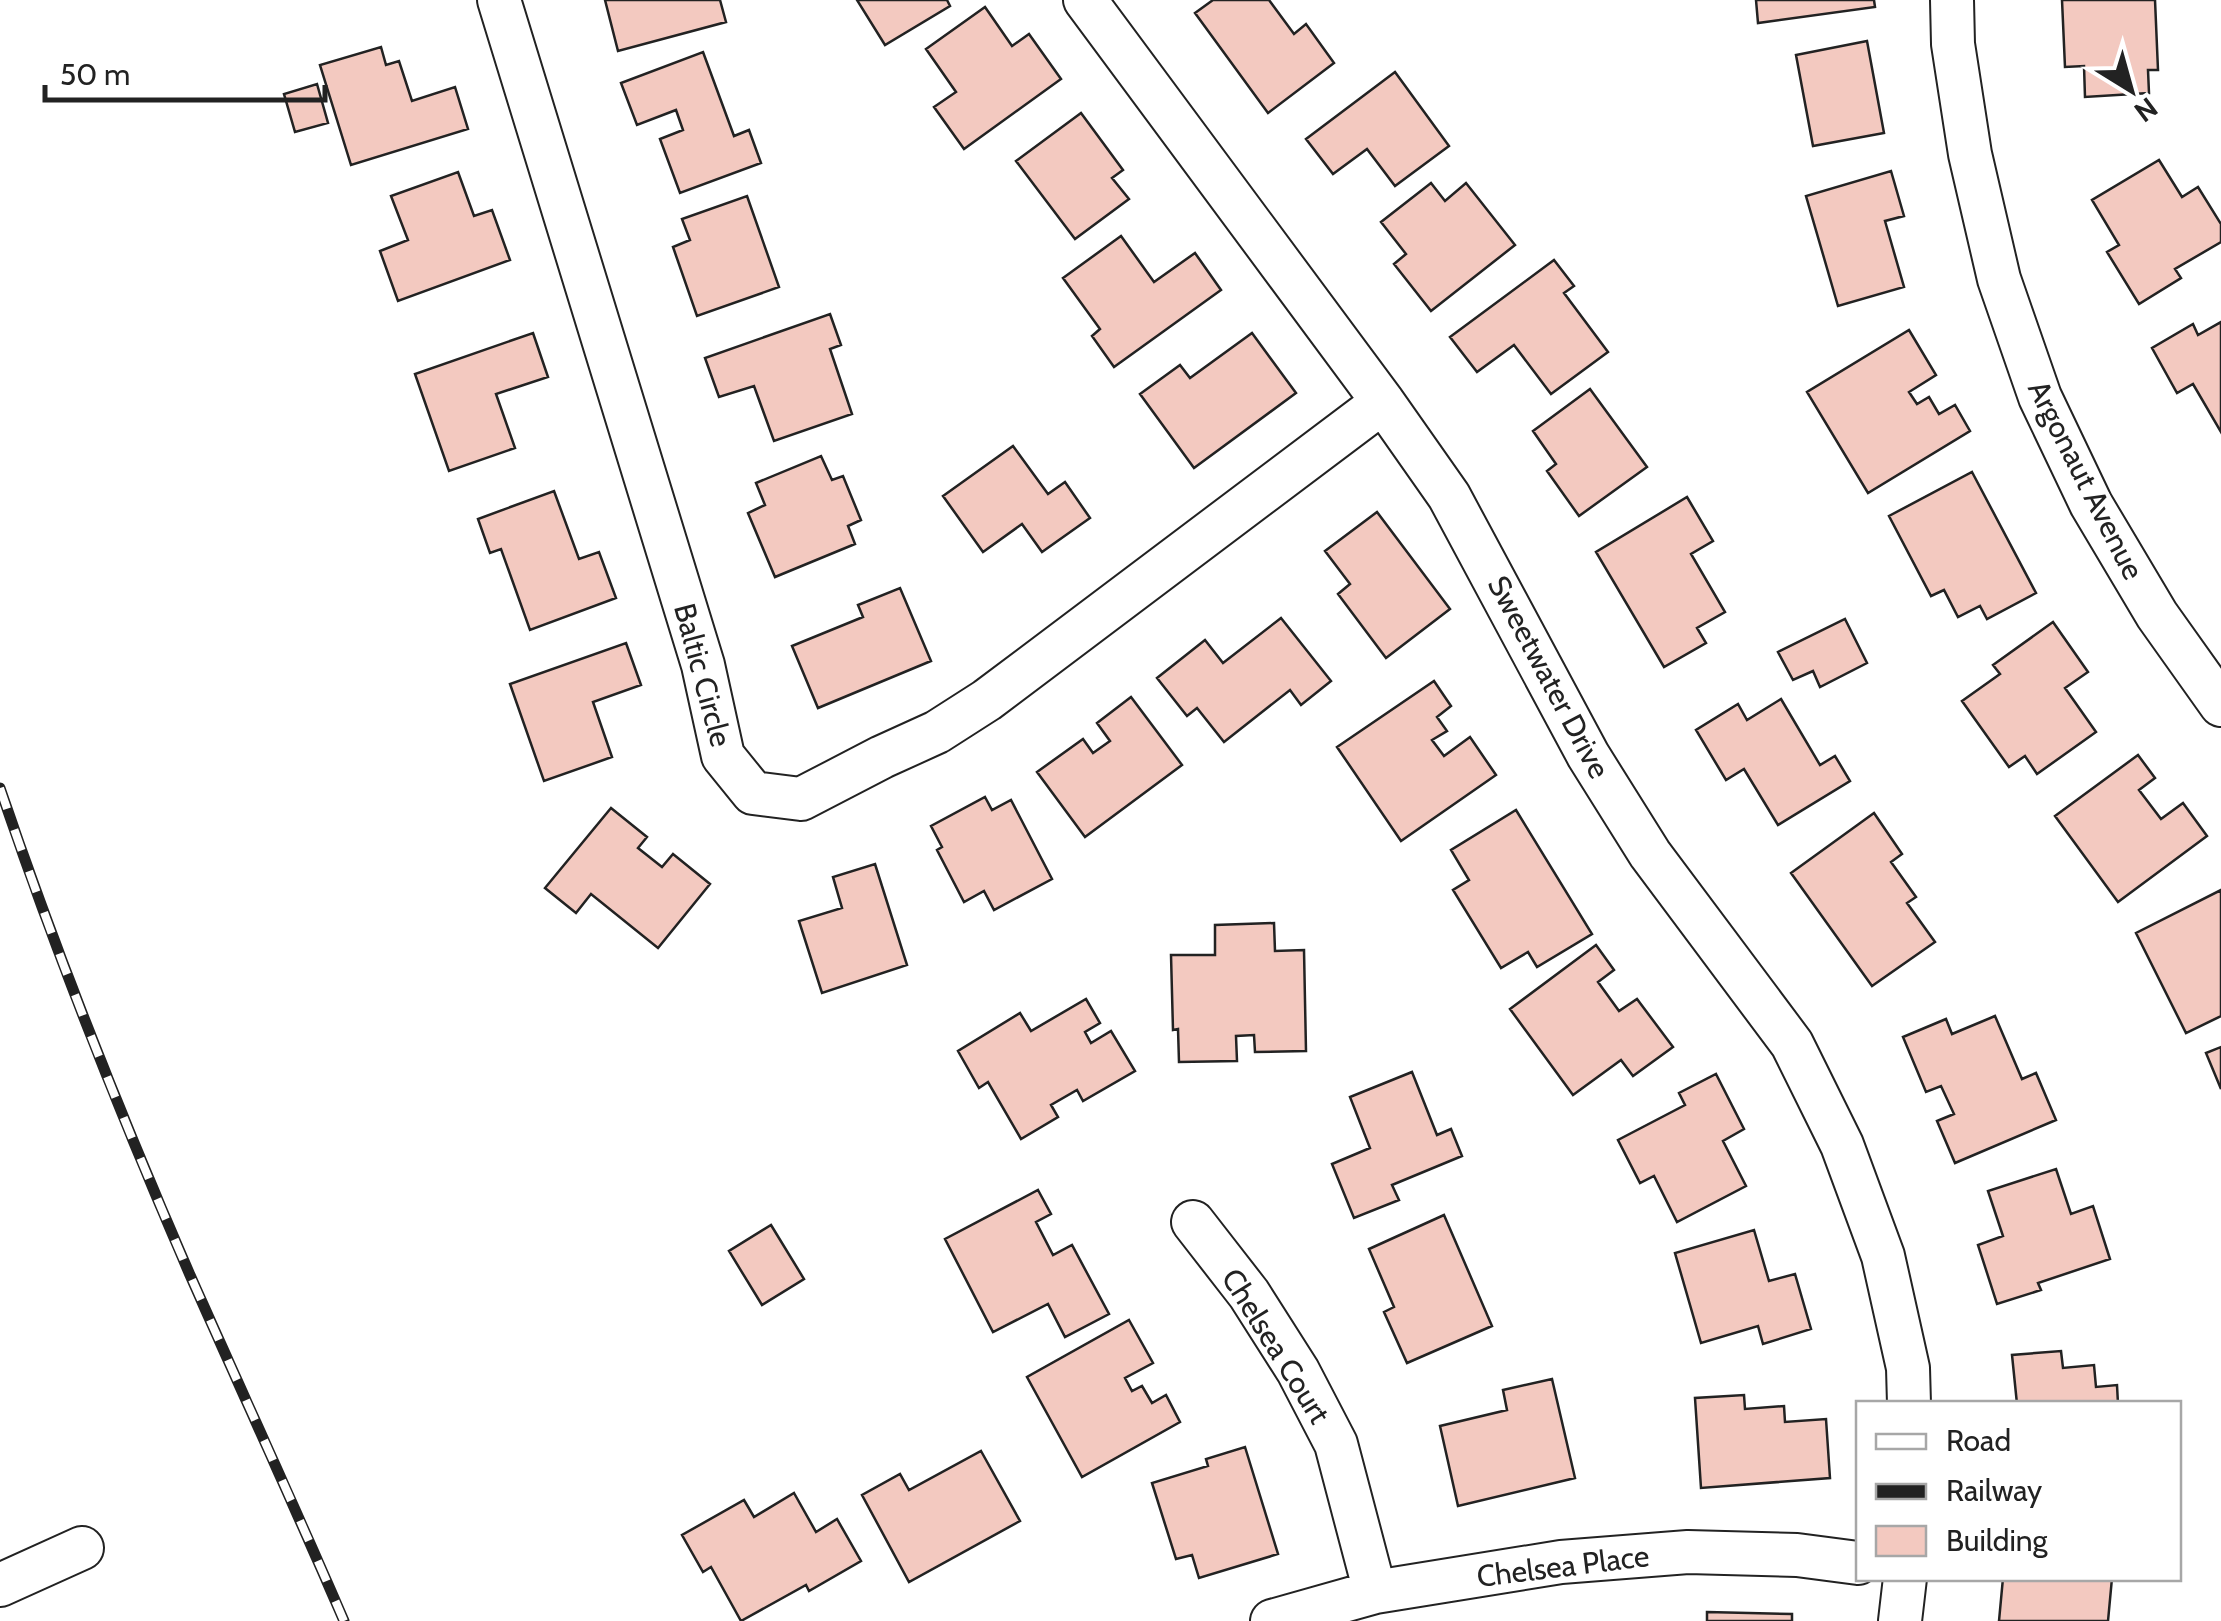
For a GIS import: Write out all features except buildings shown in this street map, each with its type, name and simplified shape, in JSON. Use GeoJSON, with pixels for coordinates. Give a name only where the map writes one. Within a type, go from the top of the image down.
{"type":"FeatureCollection","features":[{"type":"Feature","properties":{"kind":"street","name":"Baltic Circle"},"geometry":{"type":"LineString","coordinates":[[499,0],[703,664],[724,756],[753,793],[800,799],[936,732],[988,700],[1383,402]]}},
{"type":"Feature","properties":{"kind":"street","name":"Sweetwater Drive"},"geometry":{"type":"LineString","coordinates":[[1085,0],[1449,496],[1588,755],[1650,854],[1792,1044],[1842,1145],[1883,1256],[1908,1368],[1909,1401]]}},
{"type":"Feature","properties":{"kind":"street","name":"Argonaut Avenue"},"geometry":{"type":"LineString","coordinates":[[1952,0],[1953,44],[1970,154],[1999,279],[2040,397],[2091,504],[2156,615],[2221,705]]}},
{"type":"Feature","properties":{"kind":"street","name":"Chelsea Court"},"geometry":{"type":"LineString","coordinates":[[1193,1222],[1249,1294],[1298,1371],[1336,1444],[1375,1592]]}},
{"type":"Feature","properties":{"kind":"street"},"geometry":{"type":"LineString","coordinates":[[0,1585],[82,1548]]}},
{"type":"Feature","properties":{"kind":"street","name":"Chelsea Place"},"geometry":{"type":"LineString","coordinates":[[1272,1621],[1375,1592],[1562,1562],[1688,1552],[1796,1555],[1856,1563]]}},
{"type":"Feature","properties":{"kind":"street"},"geometry":{"type":"LineString","coordinates":[[1900,1621],[1905,1581]]}},
{"type":"Feature","properties":{"kind":"railway"},"geometry":{"type":"LineString","coordinates":[[0,788],[139,1155],[344,1621]]}}]}
